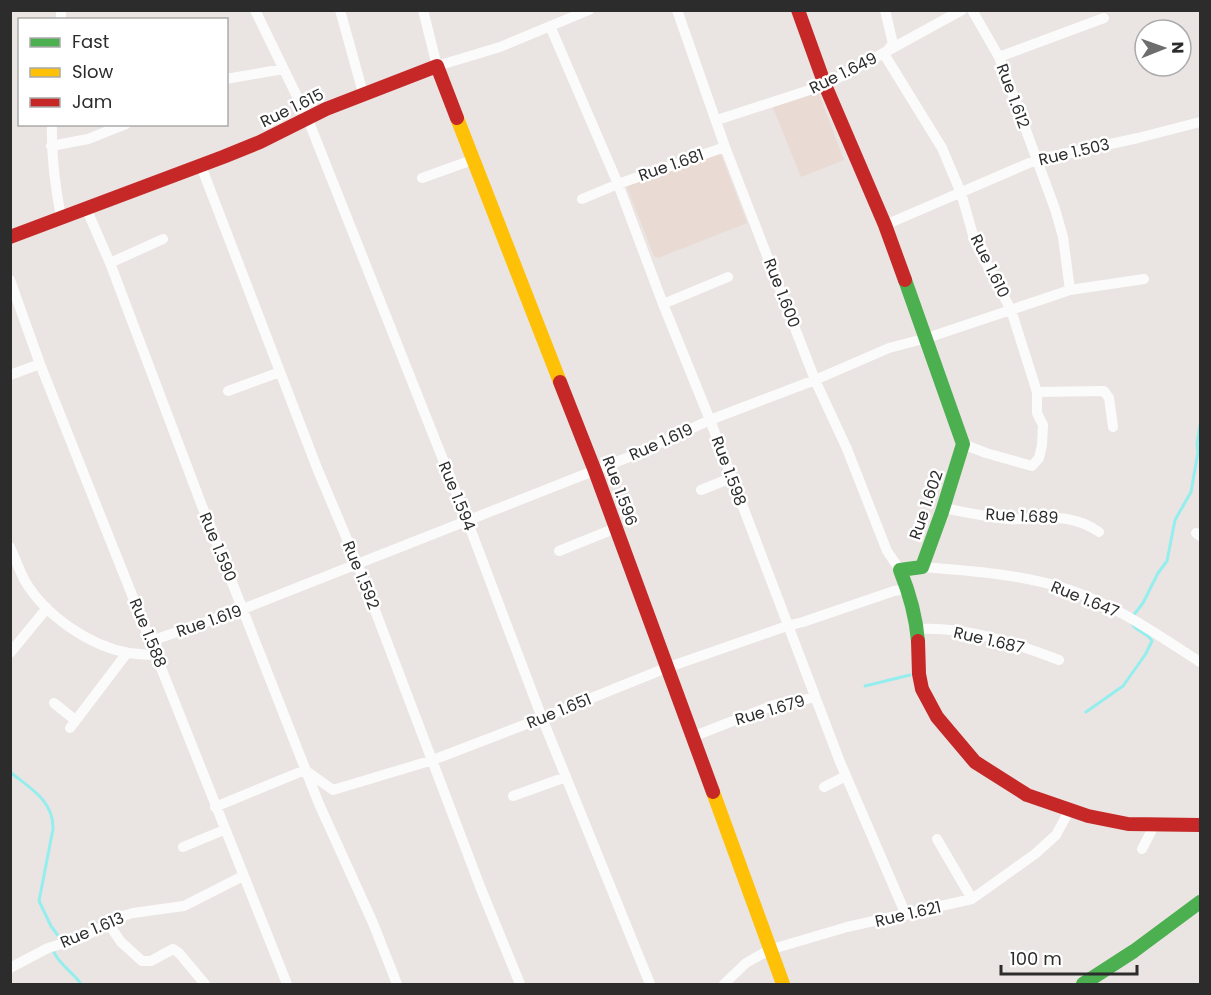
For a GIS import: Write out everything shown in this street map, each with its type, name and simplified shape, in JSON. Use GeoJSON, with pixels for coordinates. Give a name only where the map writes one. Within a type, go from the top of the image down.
{"type":"FeatureCollection","features":[{"type":"Feature","properties":{"kind":"street","name":"Rue 1.594"},"geometry":{"type":"LineString","coordinates":[[255,10],[307,117],[467,520],[542,718],[650,984]]}},
{"type":"Feature","properties":{"kind":"street"},"geometry":{"type":"LineString","coordinates":[[340,10],[363,93]]}},
{"type":"Feature","properties":{"kind":"street","name":"Rue 1.596"},"geometry":{"type":"LineString","coordinates":[[423,10],[438,66],[595,471],[783,984]]}},
{"type":"Feature","properties":{"kind":"street","name":"Rue 1.615"},"geometry":{"type":"LineString","coordinates":[[10,237],[256,144],[307,117],[363,93],[500,47],[589,10]]}},
{"type":"Feature","properties":{"kind":"street","name":"Rue 1.600"},"geometry":{"type":"LineString","coordinates":[[677,10],[725,147],[815,380],[847,449],[887,551],[900,570]]}},
{"type":"Feature","properties":{"kind":"street"},"geometry":{"type":"LineString","coordinates":[[798,10],[825,85],[885,225],[963,444]]}},
{"type":"Feature","properties":{"kind":"street"},"geometry":{"type":"LineString","coordinates":[[884,54],[893,44],[885,10]]}},
{"type":"Feature","properties":{"kind":"street","name":"Rue 1.649"},"geometry":{"type":"LineString","coordinates":[[717,120],[825,85],[962,10]]}},
{"type":"Feature","properties":{"kind":"street","name":"Rue 1.612"},"geometry":{"type":"LineString","coordinates":[[972,10],[999,57],[1055,209],[1063,237],[1070,290]]}},
{"type":"Feature","properties":{"kind":"street"},"geometry":{"type":"LineString","coordinates":[[999,57],[1104,18]]}},
{"type":"Feature","properties":{"kind":"street","name":"Rue 1.598"},"geometry":{"type":"LineString","coordinates":[[550,26],[618,184],[814,696],[906,915]]}},
{"type":"Feature","properties":{"kind":"street","name":"Rue 1.610"},"geometry":{"type":"LineString","coordinates":[[884,54],[942,148],[961,193],[975,242],[1011,310],[1037,392],[1037,413],[1043,424],[1042,446],[1039,458],[1032,466],[963,444]]}},
{"type":"Feature","properties":{"kind":"street"},"geometry":{"type":"LineString","coordinates":[[228,79],[283,69]]}},
{"type":"Feature","properties":{"kind":"street","name":"Rue 1.503"},"geometry":{"type":"LineString","coordinates":[[885,225],[1036,160],[1200,122]]}},
{"type":"Feature","properties":{"kind":"street"},"geometry":{"type":"LineString","coordinates":[[52,126],[51,146],[61,217]]}},
{"type":"Feature","properties":{"kind":"street"},"geometry":{"type":"LineString","coordinates":[[51,146],[88,140],[121,126]]}},
{"type":"Feature","properties":{"kind":"street","name":"Rue 1.681"},"geometry":{"type":"LineString","coordinates":[[582,199],[725,147]]}},
{"type":"Feature","properties":{"kind":"street"},"geometry":{"type":"LineString","coordinates":[[422,178],[475,159]]}},
{"type":"Feature","properties":{"kind":"street","name":"Rue 1.592"},"geometry":{"type":"LineString","coordinates":[[201,166],[316,468],[357,563],[481,889],[520,984]]}},
{"type":"Feature","properties":{"kind":"street","name":"Rue 1.590"},"geometry":{"type":"LineString","coordinates":[[86,208],[110,263],[319,804],[373,923],[397,984]]}},
{"type":"Feature","properties":{"kind":"street"},"geometry":{"type":"LineString","coordinates":[[110,263],[163,239]]}},
{"type":"Feature","properties":{"kind":"street"},"geometry":{"type":"LineString","coordinates":[[663,304],[728,277]]}},
{"type":"Feature","properties":{"kind":"street","name":"Rue 1.619"},"geometry":{"type":"LineString","coordinates":[[151,641],[243,609],[595,471],[673,439],[710,420],[815,380],[889,348],[927,338],[1070,290],[1144,279]]}},
{"type":"Feature","properties":{"kind":"street","name":"Rue 1.588"},"geometry":{"type":"LineString","coordinates":[[10,280],[40,364],[287,984]]}},
{"type":"Feature","properties":{"kind":"street"},"geometry":{"type":"LineString","coordinates":[[10,375],[40,364]]}},
{"type":"Feature","properties":{"kind":"street"},"geometry":{"type":"LineString","coordinates":[[228,391],[280,372]]}},
{"type":"Feature","properties":{"kind":"street"},"geometry":{"type":"LineString","coordinates":[[1037,392],[1104,390],[1109,398],[1113,427]]}},
{"type":"Feature","properties":{"kind":"street","name":"Rue 1.602"},"geometry":{"type":"LineString","coordinates":[[922,567],[963,444]]}},
{"type":"Feature","properties":{"kind":"street"},"geometry":{"type":"LineString","coordinates":[[700,490],[731,478]]}},
{"type":"Feature","properties":{"kind":"street","name":"Rue 1.689"},"geometry":{"type":"LineString","coordinates":[[943,508],[1005,518],[1059,517],[1085,522],[1099,532]]}},
{"type":"Feature","properties":{"kind":"street"},"geometry":{"type":"LineString","coordinates":[[559,551],[616,528]]}},
{"type":"Feature","properties":{"kind":"street"},"geometry":{"type":"LineString","coordinates":[[10,546],[23,579],[46,608],[72,628],[90,639],[127,652],[156,656]]}},
{"type":"Feature","properties":{"kind":"street"},"geometry":{"type":"LineString","coordinates":[[922,567],[900,570],[908,589],[917,629],[922,689],[938,717],[975,762],[1019,790],[1089,816],[1128,824],[1200,825]]}},
{"type":"Feature","properties":{"kind":"street","name":"Rue 1.647"},"geometry":{"type":"LineString","coordinates":[[922,567],[1020,578],[1068,590],[1137,621],[1200,662]]}},
{"type":"Feature","properties":{"kind":"street","name":"Rue 1.651"},"geometry":{"type":"LineString","coordinates":[[306,771],[333,790],[433,760],[666,668],[894,591],[908,589]]}},
{"type":"Feature","properties":{"kind":"street"},"geometry":{"type":"LineString","coordinates":[[10,653],[46,608]]}},
{"type":"Feature","properties":{"kind":"street","name":"Rue 1.687"},"geometry":{"type":"LineString","coordinates":[[917,629],[949,630],[988,637],[1059,660]]}},
{"type":"Feature","properties":{"kind":"street"},"geometry":{"type":"LineString","coordinates":[[54,703],[73,724],[127,652]]}},
{"type":"Feature","properties":{"kind":"street","name":"Rue 1.679"},"geometry":{"type":"LineString","coordinates":[[692,738],[777,704],[786,705],[814,696]]}},
{"type":"Feature","properties":{"kind":"street"},"geometry":{"type":"LineString","coordinates":[[215,807],[306,771]]}},
{"type":"Feature","properties":{"kind":"street"},"geometry":{"type":"LineString","coordinates":[[824,787],[846,776]]}},
{"type":"Feature","properties":{"kind":"street"},"geometry":{"type":"LineString","coordinates":[[513,796],[566,777]]}},
{"type":"Feature","properties":{"kind":"street","name":"Rue 1.621"},"geometry":{"type":"LineString","coordinates":[[724,984],[746,963],[770,950],[848,927],[972,899],[1004,878],[1042,848],[1056,835],[1070,809]]}},
{"type":"Feature","properties":{"kind":"street"},"geometry":{"type":"LineString","coordinates":[[1142,849],[1155,824]]}},
{"type":"Feature","properties":{"kind":"street"},"geometry":{"type":"LineString","coordinates":[[183,847],[224,830]]}},
{"type":"Feature","properties":{"kind":"street"},"geometry":{"type":"LineString","coordinates":[[937,838],[972,899]]}},
{"type":"Feature","properties":{"kind":"street","name":"Rue 1.613"},"geometry":{"type":"LineString","coordinates":[[10,968],[48,948],[84,937],[108,923],[133,913],[184,906],[243,876]]}},
{"type":"Feature","properties":{"kind":"street"},"geometry":{"type":"LineString","coordinates":[[1083,984],[1134,951],[1200,902]]}},
{"type":"Feature","properties":{"kind":"street"},"geometry":{"type":"LineString","coordinates":[[108,923],[121,942],[142,961],[151,961],[173,950],[179,953],[205,984]]}},
{"type":"Feature","properties":{"kind":"shaded area"},"geometry":{"type":"Polygon","coordinates":[[[816,86],[844,160],[801,177],[771,103],[816,86]]]}},
{"type":"Feature","properties":{"kind":"shaded area"},"geometry":{"type":"Polygon","coordinates":[[[720,152],[747,223],[658,258],[654,256],[626,185],[720,152]]]}},
{"type":"Feature","properties":{"kind":"waterway"},"geometry":{"type":"LineString","coordinates":[[1133,616],[1167,561],[1175,520],[1191,492],[1200,425]]}},
{"type":"Feature","properties":{"kind":"waterway"},"geometry":{"type":"LineString","coordinates":[[1086,712],[1123,686],[1145,655],[1152,641],[1131,622]]}},
{"type":"Feature","properties":{"kind":"waterway"},"geometry":{"type":"LineString","coordinates":[[865,686],[910,675]]}},
{"type":"Feature","properties":{"kind":"waterway"},"geometry":{"type":"LineString","coordinates":[[10,772],[33,790],[50,811],[53,829],[39,901],[51,926],[62,941]]}},
{"type":"Feature","properties":{"kind":"waterway"},"geometry":{"type":"LineString","coordinates":[[53,950],[58,960],[81,984]]}},
{"type":"Feature","properties":{"kind":"traffic: fast"},"geometry":{"type":"LineString","coordinates":[[905,280],[963,444],[922,567],[900,570],[912,605],[918,641]]}},
{"type":"Feature","properties":{"kind":"traffic: fast"},"geometry":{"type":"LineString","coordinates":[[1083,984],[1134,951],[1200,902]]}},
{"type":"Feature","properties":{"kind":"traffic: slow"},"geometry":{"type":"LineString","coordinates":[[457,118],[560,382]]}},
{"type":"Feature","properties":{"kind":"traffic: slow"},"geometry":{"type":"LineString","coordinates":[[713,792],[783,984]]}},
{"type":"Feature","properties":{"kind":"traffic: jam"},"geometry":{"type":"LineString","coordinates":[[798,10],[825,85],[885,225],[905,280]]}},
{"type":"Feature","properties":{"kind":"traffic: jam"},"geometry":{"type":"LineString","coordinates":[[10,237],[223,157],[260,142],[326,109],[437,66],[457,118]]}},
{"type":"Feature","properties":{"kind":"traffic: jam"},"geometry":{"type":"LineString","coordinates":[[560,382],[713,792]]}},
{"type":"Feature","properties":{"kind":"traffic: jam"},"geometry":{"type":"LineString","coordinates":[[918,641],[922,689],[937,717],[975,762],[1027,795],[1088,816],[1128,824],[1200,825]]}}]}
